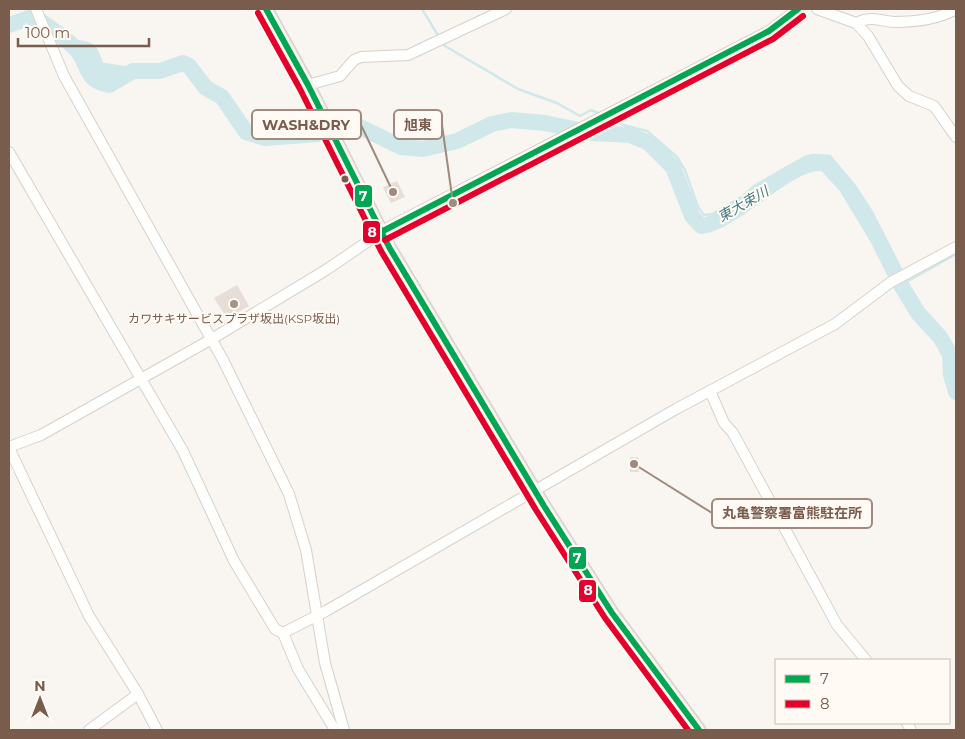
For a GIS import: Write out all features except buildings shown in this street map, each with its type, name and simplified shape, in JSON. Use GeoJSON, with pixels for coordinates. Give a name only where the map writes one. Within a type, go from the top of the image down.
{"type":"FeatureCollection","features":[{"type":"Feature","properties":{"kind":"main road"},"geometry":{"type":"LineString","coordinates":[[266,9],[308,85],[381,232],[535,490],[612,613],[699,730]]}},
{"type":"Feature","properties":{"kind":"street"},"geometry":{"type":"LineString","coordinates":[[36,9],[48,41],[72,92],[210,340],[223,360],[289,494],[306,550],[325,663],[344,730]]}},
{"type":"Feature","properties":{"kind":"street"},"geometry":{"type":"LineString","coordinates":[[308,85],[340,76],[354,60],[362,57],[408,55],[506,9]]}},
{"type":"Feature","properties":{"kind":"street"},"geometry":{"type":"LineString","coordinates":[[157,730],[138,694],[89,616],[9,447],[41,435],[140,381],[326,270],[381,232],[563,136],[769,31],[798,9]]}},
{"type":"Feature","properties":{"kind":"street"},"geometry":{"type":"LineString","coordinates":[[817,9],[856,23],[868,36],[898,86],[909,96],[934,106],[956,137]]}},
{"type":"Feature","properties":{"kind":"street"},"geometry":{"type":"LineString","coordinates":[[856,23],[868,17],[895,22],[940,17],[954,10]]}},
{"type":"Feature","properties":{"kind":"street"},"geometry":{"type":"LineString","coordinates":[[9,152],[182,452],[234,561],[274,629],[283,633],[298,668],[335,730]]}},
{"type":"Feature","properties":{"kind":"street"},"geometry":{"type":"LineString","coordinates":[[283,633],[710,391],[835,324],[891,282],[956,247]]}},
{"type":"Feature","properties":{"kind":"street"},"geometry":{"type":"LineString","coordinates":[[710,391],[724,423],[733,433],[837,625],[865,659]]}},
{"type":"Feature","properties":{"kind":"street"},"geometry":{"type":"LineString","coordinates":[[89,730],[138,694]]}},
{"type":"Feature","properties":{"kind":"waterway"},"geometry":{"type":"LineString","coordinates":[[422,9],[439,37]]}},
{"type":"Feature","properties":{"kind":"waterway","name":"東大束川"},"geometry":{"type":"LineString","coordinates":[[9,25],[29,18],[36,18],[61,35],[74,47],[94,79],[109,85],[133,71],[160,71],[183,63],[189,66],[206,88],[222,97],[246,132],[265,138],[319,134],[356,125],[401,147],[423,149],[457,141],[492,124],[511,120],[545,123],[592,133],[630,135],[649,143],[673,167],[692,216],[701,226],[731,214],[781,178],[797,169],[813,164],[826,164],[846,186],[877,237],[901,285],[918,313],[940,337],[950,354],[951,375],[956,392]]}},
{"type":"Feature","properties":{"kind":"waterway"},"geometry":{"type":"LineString","coordinates":[[442,41],[445,46],[518,89],[557,103],[580,116],[591,110],[602,115]]}},
{"type":"Feature","properties":{"kind":"waterway"},"geometry":{"type":"LineString","coordinates":[[76,48],[82,48],[91,54],[97,70],[125,74]]}},
{"type":"Feature","properties":{"kind":"waterway"},"geometry":{"type":"LineString","coordinates":[[609,118],[623,125],[647,131],[677,157],[685,170],[698,207],[704,215],[712,214],[743,196],[754,186],[805,157],[813,155],[830,156],[855,186],[872,212],[903,273]]}},
{"type":"Feature","properties":{"kind":"waterway"},"geometry":{"type":"LineString","coordinates":[[826,164],[830,156]]}},
{"type":"Feature","properties":{"kind":"waterway"},"geometry":{"type":"LineString","coordinates":[[901,285],[956,254]]}},
{"type":"Feature","properties":{"kind":"transit line","name":"7"},"geometry":{"type":"LineString","coordinates":[[266,9],[308,85],[389,247],[544,506],[612,613],[699,730]]}},
{"type":"Feature","properties":{"kind":"transit line","name":"7"},"geometry":{"type":"LineString","coordinates":[[381,232],[769,31],[798,9]]}},
{"type":"Feature","properties":{"kind":"transit line","name":"8"},"geometry":{"type":"LineString","coordinates":[[258,13],[300,89],[381,251],[536,510],[605,618],[688,730]]}},
{"type":"Feature","properties":{"kind":"transit line","name":"8"},"geometry":{"type":"LineString","coordinates":[[385,240],[773,39],[803,16]]}},
{"type":"Feature","properties":{"kind":"place","name":"WASH&DRY"},"geometry":{"type":"Point","coordinates":[393,192]}},
{"type":"Feature","properties":{"kind":"place","name":"旭東"},"geometry":{"type":"Point","coordinates":[453,203]}},
{"type":"Feature","properties":{"kind":"place","name":"カワサキサービスプラザ坂出(KSP坂出)"},"geometry":{"type":"Point","coordinates":[234,304]}},
{"type":"Feature","properties":{"kind":"place","name":"丸亀警察署富熊駐在所"},"geometry":{"type":"Point","coordinates":[634,464]}}]}
